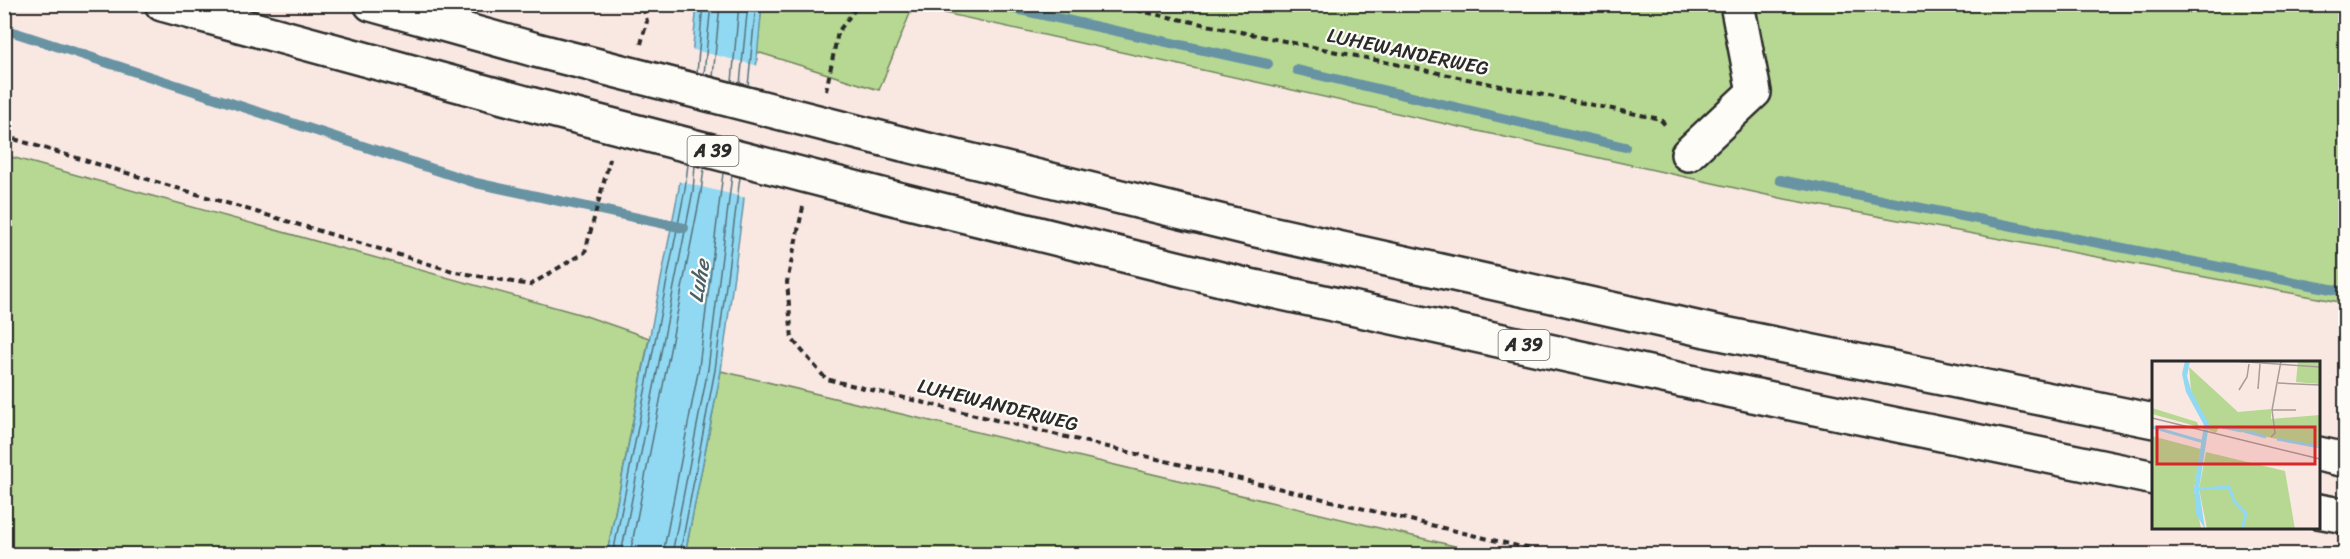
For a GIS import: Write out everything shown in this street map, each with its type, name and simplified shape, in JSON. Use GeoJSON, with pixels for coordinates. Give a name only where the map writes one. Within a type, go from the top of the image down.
{"type":"FeatureCollection","features":[{"type":"Feature","properties":{"kind":"main road","name":"A 39"},"geometry":{"type":"LineString","coordinates":[[162,4],[529,104],[897,199],[1241,284],[1709,386],[2152,478]]}},
{"type":"Feature","properties":{"kind":"main road"},"geometry":{"type":"LineString","coordinates":[[371,4],[536,50],[903,144],[1263,232],[1710,331],[2152,421]]}},
{"type":"Feature","properties":{"kind":"main road"},"geometry":{"type":"LineString","coordinates":[[1688,153],[1754,92],[1737,4]]}},
{"type":"Feature","properties":{"kind":"main road"},"geometry":{"type":"LineString","coordinates":[[2320,454],[2346,460]]}},
{"type":"Feature","properties":{"kind":"main road"},"geometry":{"type":"LineString","coordinates":[[2320,511],[2346,516]]}},
{"type":"Feature","properties":{"kind":"path"},"geometry":{"type":"LineString","coordinates":[[641,44],[647,21],[642,4]]}},
{"type":"Feature","properties":{"kind":"path"},"geometry":{"type":"LineString","coordinates":[[824,100],[838,32],[859,4]]}},
{"type":"Feature","properties":{"kind":"path","name":"LUHEWANDERWEG"},"geometry":{"type":"LineString","coordinates":[[1106,4],[1660,119],[1688,153]]}},
{"type":"Feature","properties":{"kind":"path"},"geometry":{"type":"LineString","coordinates":[[4,136],[456,272],[530,285],[585,252],[613,148]]}},
{"type":"Feature","properties":{"kind":"path","name":"LUHEWANDERWEG"},"geometry":{"type":"LineString","coordinates":[[803,203],[787,282],[792,339],[826,379],[1551,555]]}},
{"type":"Feature","properties":{"kind":"green space"},"geometry":{"type":"Polygon","coordinates":[[[762,4],[2345,5],[2345,303],[1785,199],[913,6],[879,90],[757,52],[762,4]]]}},
{"type":"Feature","properties":{"kind":"green space"},"geometry":{"type":"Polygon","coordinates":[[[4,155],[583,315],[649,338],[607,554],[5,554],[4,155]]]}},
{"type":"Feature","properties":{"kind":"green space"},"geometry":{"type":"Polygon","coordinates":[[[721,371],[1488,554],[685,554],[721,371]]]}},
{"type":"Feature","properties":{"kind":"water","name":"Luhe"},"geometry":{"type":"Polygon","coordinates":[[[697,5],[762,5],[743,208],[721,371],[685,554],[607,554],[679,188],[697,5]]]}},
{"type":"Feature","properties":{"kind":"pier"},"geometry":{"type":"Polygon","coordinates":[[[690,49],[759,66],[747,198],[677,181],[690,49]]]}},
{"type":"Feature","properties":{"kind":"waterway"},"geometry":{"type":"LineString","coordinates":[[992,4],[1268,64]]}},
{"type":"Feature","properties":{"kind":"waterway"},"geometry":{"type":"LineString","coordinates":[[4,29],[476,183],[684,228]]}},
{"type":"Feature","properties":{"kind":"waterway"},"geometry":{"type":"LineString","coordinates":[[1297,70],[1625,147]]}},
{"type":"Feature","properties":{"kind":"waterway"},"geometry":{"type":"LineString","coordinates":[[1780,180],[2346,292]]}}]}
